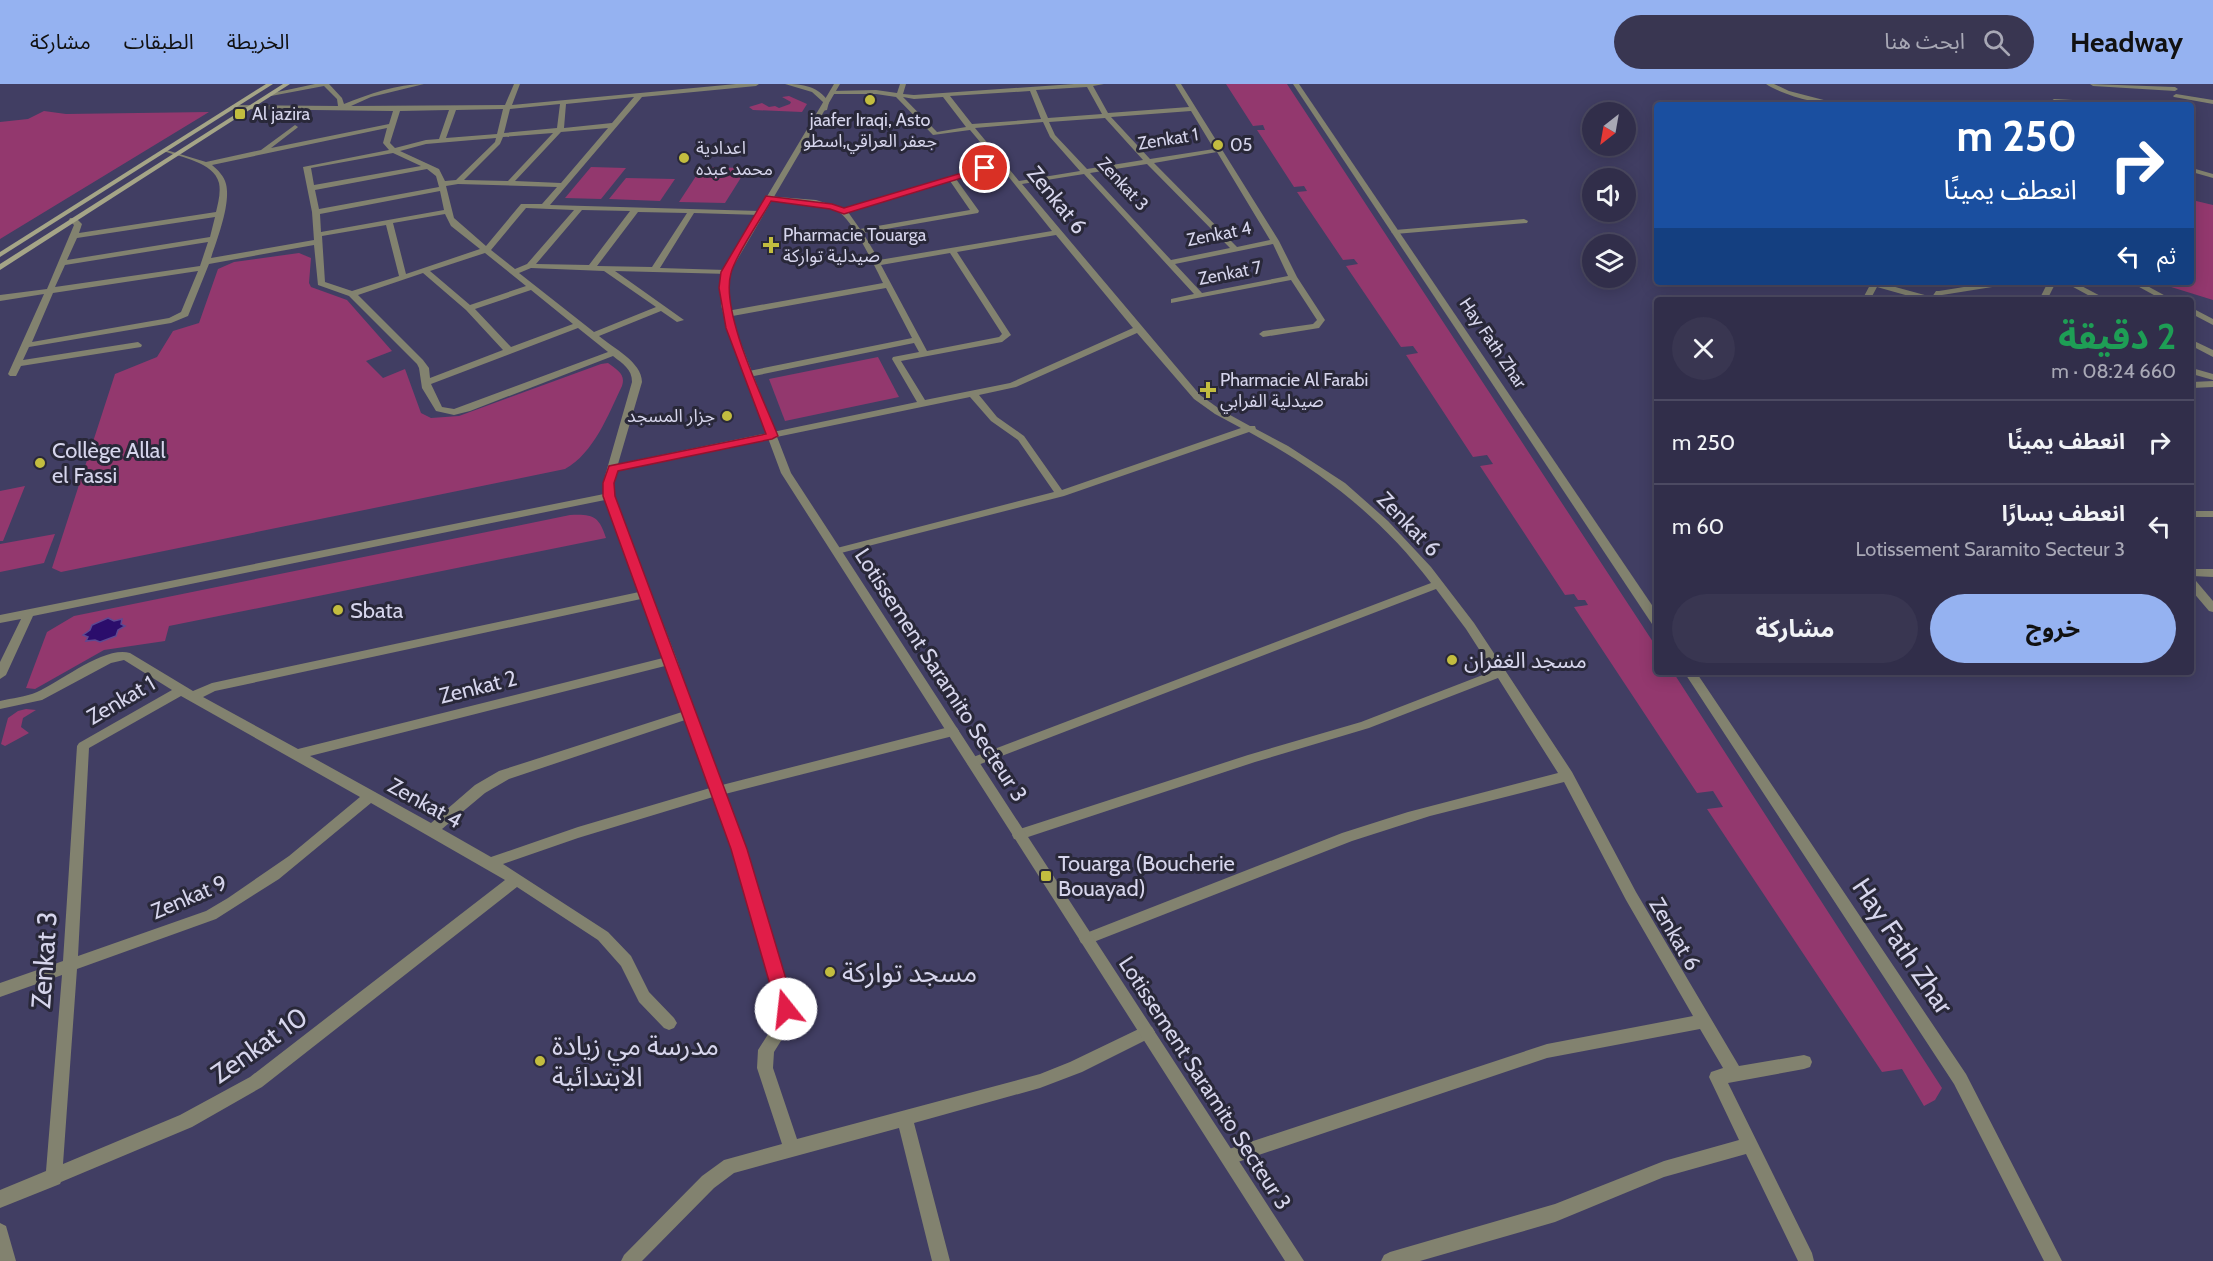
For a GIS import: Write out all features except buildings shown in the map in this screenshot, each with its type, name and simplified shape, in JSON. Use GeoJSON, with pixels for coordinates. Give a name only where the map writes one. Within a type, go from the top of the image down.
{"type":"FeatureCollection","features":[{"type":"Feature","properties":{"kind":"main road"},"geometry":{"type":"LineString","coordinates":[[0,255],[270,84]]}},
{"type":"Feature","properties":{"kind":"main road"},"geometry":{"type":"LineString","coordinates":[[0,268],[287,84]]}},
{"type":"Feature","properties":{"kind":"street"},"geometry":{"type":"LineString","coordinates":[[270,94],[326,84],[340,99],[341,108]]}},
{"type":"Feature","properties":{"kind":"street"},"geometry":{"type":"LineString","coordinates":[[382,84],[388,91]]}},
{"type":"Feature","properties":{"kind":"street"},"geometry":{"type":"LineString","coordinates":[[341,108],[360,99],[421,84]]}},
{"type":"Feature","properties":{"kind":"street"},"geometry":{"type":"LineString","coordinates":[[458,182],[498,143],[517,84]]}},
{"type":"Feature","properties":{"kind":"street"},"geometry":{"type":"LineString","coordinates":[[676,84],[677,93]]}},
{"type":"Feature","properties":{"kind":"street"},"geometry":{"type":"LineString","coordinates":[[233,107],[397,109],[509,107],[756,84]]}},
{"type":"Feature","properties":{"kind":"street"},"geometry":{"type":"LineString","coordinates":[[788,84],[810,89],[821,95],[826,102],[824,110]]}},
{"type":"Feature","properties":{"kind":"street"},"geometry":{"type":"LineString","coordinates":[[899,96],[903,84]]}},
{"type":"Feature","properties":{"kind":"street"},"geometry":{"type":"LineString","coordinates":[[835,88],[899,96],[1101,84]]}},
{"type":"Feature","properties":{"kind":"street"},"geometry":{"type":"LineString","coordinates":[[1178,84],[1275,242],[1293,277],[1320,316],[1321,322],[1316,326],[1263,334]]}},
{"type":"Feature","properties":{"kind":"street","name":"Hay Fath Zhar"},"geometry":{"type":"LineString","coordinates":[[1296,84],[1654,618]]}},
{"type":"Feature","properties":{"kind":"street"},"geometry":{"type":"LineString","coordinates":[[1769,84],[1787,92],[1828,102]]}},
{"type":"Feature","properties":{"kind":"street"},"geometry":{"type":"LineString","coordinates":[[2093,84],[2175,90],[2213,102]]}},
{"type":"Feature","properties":{"kind":"street"},"geometry":{"type":"LineString","coordinates":[[1089,85],[1122,135],[1235,249]]}},
{"type":"Feature","properties":{"kind":"street","name":"Lotissement Saramito Secteur 3"},"geometry":{"type":"LineString","coordinates":[[835,88],[726,272],[724,288],[727,314],[786,472],[1295,1261]]}},
{"type":"Feature","properties":{"kind":"street","name":"Zenkat 3"},"geometry":{"type":"LineString","coordinates":[[1032,89],[1052,136],[1200,296]]}},
{"type":"Feature","properties":{"kind":"street","name":"Zenkat 6"},"geometry":{"type":"LineString","coordinates":[[945,95],[1197,397],[1218,412],[1252,428],[1318,468],[1363,503],[1438,584],[1470,626],[1567,776],[1630,896],[1735,1074]]}},
{"type":"Feature","properties":{"kind":"street"},"geometry":{"type":"LineString","coordinates":[[544,207],[639,96]]}},
{"type":"Feature","properties":{"kind":"street"},"geometry":{"type":"LineString","coordinates":[[899,96],[935,134],[970,127],[1194,109]]}},
{"type":"Feature","properties":{"kind":"street"},"geometry":{"type":"LineString","coordinates":[[2054,101],[2067,102]]}},
{"type":"Feature","properties":{"kind":"street"},"geometry":{"type":"LineString","coordinates":[[510,183],[561,128],[563,103]]}},
{"type":"Feature","properties":{"kind":"street"},"geometry":{"type":"LineString","coordinates":[[397,109],[386,143],[394,151],[429,167],[440,176],[454,224],[633,368],[637,374],[608,483],[609,496],[739,849],[786,1009],[779,1031],[766,1050],[765,1068],[792,1149]]}},
{"type":"Feature","properties":{"kind":"street"},"geometry":{"type":"LineString","coordinates":[[442,141],[453,109]]}},
{"type":"Feature","properties":{"kind":"street"},"geometry":{"type":"LineString","coordinates":[[206,164],[392,125]]}},
{"type":"Feature","properties":{"kind":"street"},"geometry":{"type":"LineString","coordinates":[[308,167],[442,141],[561,128],[616,125]]}},
{"type":"Feature","properties":{"kind":"street"},"geometry":{"type":"LineString","coordinates":[[261,152],[295,127]]}},
{"type":"Feature","properties":{"kind":"street"},"geometry":{"type":"LineString","coordinates":[[27,345],[179,318],[186,312],[213,239],[223,186],[218,175],[206,164],[165,150]]}},
{"type":"Feature","properties":{"kind":"street","name":"Zenkat 1"},"geometry":{"type":"LineString","coordinates":[[1018,183],[1218,150]]}},
{"type":"Feature","properties":{"kind":"street"},"geometry":{"type":"LineString","coordinates":[[305,156],[316,212],[321,283],[352,294],[420,362],[424,368],[425,383],[439,409],[448,412],[461,411],[614,353]]}},
{"type":"Feature","properties":{"kind":"street"},"geometry":{"type":"LineString","coordinates":[[769,198],[832,207],[844,211],[1002,163]]}},
{"type":"Feature","properties":{"kind":"street"},"geometry":{"type":"LineString","coordinates":[[312,188],[429,167]]}},
{"type":"Feature","properties":{"kind":"street"},"geometry":{"type":"LineString","coordinates":[[2194,171],[2213,176]]}},
{"type":"Feature","properties":{"kind":"street"},"geometry":{"type":"LineString","coordinates":[[858,232],[975,211],[952,179]]}},
{"type":"Feature","properties":{"kind":"street"},"geometry":{"type":"LineString","coordinates":[[316,212],[458,182],[564,185]]}},
{"type":"Feature","properties":{"kind":"street"},"geometry":{"type":"LineString","coordinates":[[352,294],[486,250],[524,206],[759,213]]}},
{"type":"Feature","properties":{"kind":"street"},"geometry":{"type":"LineString","coordinates":[[530,266],[580,208]]}},
{"type":"Feature","properties":{"kind":"street"},"geometry":{"type":"LineString","coordinates":[[591,268],[636,209]]}},
{"type":"Feature","properties":{"kind":"street"},"geometry":{"type":"LineString","coordinates":[[0,298],[203,265],[388,221],[449,211]]}},
{"type":"Feature","properties":{"kind":"street"},"geometry":{"type":"LineString","coordinates":[[654,270],[692,211]]}},
{"type":"Feature","properties":{"kind":"street"},"geometry":{"type":"LineString","coordinates":[[844,211],[876,263],[924,354]]}},
{"type":"Feature","properties":{"kind":"street"},"geometry":{"type":"LineString","coordinates":[[74,236],[219,214]]}},
{"type":"Feature","properties":{"kind":"street"},"geometry":{"type":"LineString","coordinates":[[13,374],[74,236],[78,224],[73,220]]}},
{"type":"Feature","properties":{"kind":"street"},"geometry":{"type":"LineString","coordinates":[[388,221],[403,277]]}},
{"type":"Feature","properties":{"kind":"street"},"geometry":{"type":"LineString","coordinates":[[1395,232],[1524,221]]}},
{"type":"Feature","properties":{"kind":"street"},"geometry":{"type":"LineString","coordinates":[[876,263],[1058,232]]}},
{"type":"Feature","properties":{"kind":"street"},"geometry":{"type":"LineString","coordinates":[[63,263],[213,239]]}},
{"type":"Feature","properties":{"kind":"street","name":"Zenkat 4"},"geometry":{"type":"LineString","coordinates":[[1170,263],[1275,242]]}},
{"type":"Feature","properties":{"kind":"street"},"geometry":{"type":"LineString","coordinates":[[923,405],[897,359],[1002,339],[1007,335],[952,250]]}},
{"type":"Feature","properties":{"kind":"street"},"geometry":{"type":"LineString","coordinates":[[513,272],[530,266],[726,272]]}},
{"type":"Feature","properties":{"kind":"street"},"geometry":{"type":"LineString","coordinates":[[606,269],[680,320]]}},
{"type":"Feature","properties":{"kind":"street"},"geometry":{"type":"LineString","coordinates":[[424,270],[469,308],[508,351]]}},
{"type":"Feature","properties":{"kind":"street","name":"Zenkat 7"},"geometry":{"type":"LineString","coordinates":[[1173,301],[1293,277]]}},
{"type":"Feature","properties":{"kind":"street"},"geometry":{"type":"LineString","coordinates":[[727,314],[887,285]]}},
{"type":"Feature","properties":{"kind":"street"},"geometry":{"type":"LineString","coordinates":[[1878,285],[1923,297]]}},
{"type":"Feature","properties":{"kind":"street"},"geometry":{"type":"LineString","coordinates":[[1936,297],[1939,293],[1992,285]]}},
{"type":"Feature","properties":{"kind":"street"},"geometry":{"type":"LineString","coordinates":[[2074,285],[2098,297]]}},
{"type":"Feature","properties":{"kind":"street"},"geometry":{"type":"LineString","coordinates":[[2140,285],[2163,297]]}},
{"type":"Feature","properties":{"kind":"street"},"geometry":{"type":"LineString","coordinates":[[469,308],[532,287]]}},
{"type":"Feature","properties":{"kind":"street"},"geometry":{"type":"LineString","coordinates":[[592,336],[663,307]]}},
{"type":"Feature","properties":{"kind":"street"},"geometry":{"type":"LineString","coordinates":[[2194,312],[2213,322]]}},
{"type":"Feature","properties":{"kind":"street"},"geometry":{"type":"LineString","coordinates":[[425,383],[579,325]]}},
{"type":"Feature","properties":{"kind":"street"},"geometry":{"type":"LineString","coordinates":[[613,468],[923,405],[1027,380],[1139,329]]}},
{"type":"Feature","properties":{"kind":"street"},"geometry":{"type":"LineString","coordinates":[[749,374],[916,340]]}},
{"type":"Feature","properties":{"kind":"street"},"geometry":{"type":"LineString","coordinates":[[2194,344],[2213,354]]}},
{"type":"Feature","properties":{"kind":"street"},"geometry":{"type":"LineString","coordinates":[[18,364],[138,345]]}},
{"type":"Feature","properties":{"kind":"street"},"geometry":{"type":"LineString","coordinates":[[2194,372],[2213,377]]}},
{"type":"Feature","properties":{"kind":"street"},"geometry":{"type":"LineString","coordinates":[[2194,385],[2213,384]]}},
{"type":"Feature","properties":{"kind":"street"},"geometry":{"type":"LineString","coordinates":[[973,394],[994,419],[1021,438],[1060,494]]}},
{"type":"Feature","properties":{"kind":"street"},"geometry":{"type":"LineString","coordinates":[[837,551],[1060,494],[1252,428]]}},
{"type":"Feature","properties":{"kind":"street"},"geometry":{"type":"LineString","coordinates":[[0,619],[609,496]]}},
{"type":"Feature","properties":{"kind":"street"},"geometry":{"type":"LineString","coordinates":[[2194,514],[2213,514]]}},
{"type":"Feature","properties":{"kind":"street"},"geometry":{"type":"LineString","coordinates":[[2194,573],[2213,573]]}},
{"type":"Feature","properties":{"kind":"street"},"geometry":{"type":"LineString","coordinates":[[973,762],[1438,584]]}},
{"type":"Feature","properties":{"kind":"street"},"geometry":{"type":"LineString","coordinates":[[2194,586],[2213,608]]}},
{"type":"Feature","properties":{"kind":"street","name":"Zenkat 1"},"geometry":{"type":"LineString","coordinates":[[83,746],[186,694],[646,594]]}},
{"type":"Feature","properties":{"kind":"street"},"geometry":{"type":"LineString","coordinates":[[0,675],[28,614]]}},
{"type":"Feature","properties":{"kind":"street","name":"Zenkat 4"},"geometry":{"type":"LineString","coordinates":[[0,705],[28,700],[48,693],[108,659],[122,656],[128,658],[186,694],[490,863],[603,936],[626,961],[644,997],[669,1023]]}},
{"type":"Feature","properties":{"kind":"street","name":"Zenkat 2"},"geometry":{"type":"LineString","coordinates":[[295,755],[670,660]]}},
{"type":"Feature","properties":{"kind":"street"},"geometry":{"type":"LineString","coordinates":[[1019,836],[1253,758],[1365,726],[1499,673]]}},
{"type":"Feature","properties":{"kind":"street","name":"Hay Fath Zhar"},"geometry":{"type":"LineString","coordinates":[[1692,675],[1960,1079],[2053,1261]]}},
{"type":"Feature","properties":{"kind":"street"},"geometry":{"type":"LineString","coordinates":[[432,830],[480,789],[504,775],[691,714]]}},
{"type":"Feature","properties":{"kind":"street"},"geometry":{"type":"LineString","coordinates":[[490,863],[526,849],[718,790],[798,768],[953,731]]}},
{"type":"Feature","properties":{"kind":"street","name":"Zenkat 3"},"geometry":{"type":"LineString","coordinates":[[54,1178],[83,746]]}},
{"type":"Feature","properties":{"kind":"street"},"geometry":{"type":"LineString","coordinates":[[1086,939],[1272,864],[1383,825],[1429,810],[1567,776]]}},
{"type":"Feature","properties":{"kind":"street","name":"Zenkat 9"},"geometry":{"type":"LineString","coordinates":[[0,990],[211,915],[236,902],[268,879],[370,796]]}},
{"type":"Feature","properties":{"kind":"street","name":"Zenkat 10"},"geometry":{"type":"LineString","coordinates":[[0,1199],[186,1121],[256,1082],[516,880]]}},
{"type":"Feature","properties":{"kind":"street"},"geometry":{"type":"LineString","coordinates":[[1229,1157],[1547,1051],[1704,1021]]}},
{"type":"Feature","properties":{"kind":"street"},"geometry":{"type":"LineString","coordinates":[[630,1261],[708,1182],[730,1166],[905,1120],[1040,1081],[1076,1067],[1147,1032]]}},
{"type":"Feature","properties":{"kind":"street"},"geometry":{"type":"LineString","coordinates":[[1804,1062],[1717,1077],[1806,1259]]}},
{"type":"Feature","properties":{"kind":"street"},"geometry":{"type":"LineString","coordinates":[[905,1120],[941,1261]]}},
{"type":"Feature","properties":{"kind":"street"},"geometry":{"type":"LineString","coordinates":[[1390,1261],[1555,1213],[1664,1169],[1750,1145]]}},
{"type":"Feature","properties":{"kind":"street"},"geometry":{"type":"LineString","coordinates":[[0,1232],[7,1261]]}},
{"type":"Feature","properties":{"kind":"shaded area"},"geometry":{"type":"Polygon","coordinates":[[[1226,84],[1287,84],[1654,643],[1654,675],[1675,675],[1942,1088],[1935,1100],[1924,1106],[1902,1069],[1882,1072],[1707,809],[1723,807],[1713,791],[1697,793],[1574,607],[1588,605],[1585,600],[1578,600],[1574,594],[1565,595],[1480,466],[1493,464],[1487,455],[1473,457],[1406,355],[1418,353],[1413,346],[1401,347],[1346,266],[1358,264],[1354,259],[1343,260],[1297,192],[1307,191],[1304,186],[1294,187],[1257,130],[1265,130],[1263,125],[1253,126],[1226,84]]]}},
{"type":"Feature","properties":{"kind":"shaded area"},"geometry":{"type":"Polygon","coordinates":[[[789,96],[807,104],[802,112],[753,110],[749,107],[762,103],[769,107],[779,108],[790,104],[791,102],[782,97],[789,96]]]}},
{"type":"Feature","properties":{"kind":"shaded area"},"geometry":{"type":"Polygon","coordinates":[[[44,111],[66,114],[209,112],[0,239],[0,122],[28,119],[44,111]]]}},
{"type":"Feature","properties":{"kind":"shaded area"},"geometry":{"type":"Polygon","coordinates":[[[591,167],[626,168],[601,199],[565,198],[591,167]]]}},
{"type":"Feature","properties":{"kind":"shaded area"},"geometry":{"type":"Polygon","coordinates":[[[702,167],[747,168],[725,203],[679,202],[702,167]]]}},
{"type":"Feature","properties":{"kind":"shaded area"},"geometry":{"type":"Polygon","coordinates":[[[626,178],[675,179],[660,201],[609,199],[626,178]]]}},
{"type":"Feature","properties":{"kind":"shaded area"},"geometry":{"type":"Polygon","coordinates":[[[2194,200],[2213,205],[2213,300],[2165,285],[2194,285],[2194,200]]]}},
{"type":"Feature","properties":{"kind":"shaded area"},"geometry":{"type":"Polygon","coordinates":[[[299,253],[311,258],[309,283],[311,287],[347,300],[392,351],[366,361],[383,378],[405,369],[421,413],[431,418],[459,416],[608,363],[620,373],[623,382],[599,432],[584,453],[565,469],[61,572],[52,568],[115,374],[157,357],[173,331],[199,323],[218,269],[234,262],[299,253]]]}},
{"type":"Feature","properties":{"kind":"shaded area"},"geometry":{"type":"Polygon","coordinates":[[[878,357],[899,397],[785,421],[769,379],[878,357]]]}},
{"type":"Feature","properties":{"kind":"shaded area"},"geometry":{"type":"Polygon","coordinates":[[[25,486],[3,541],[0,541],[0,491],[25,486]]]}},
{"type":"Feature","properties":{"kind":"shaded area"},"geometry":{"type":"Polygon","coordinates":[[[570,515],[594,518],[601,525],[606,538],[169,626],[165,641],[104,650],[35,689],[26,688],[47,632],[74,616],[570,515]]]}},
{"type":"Feature","properties":{"kind":"shaded area"},"geometry":{"type":"Polygon","coordinates":[[[55,534],[44,563],[0,572],[0,544],[55,534]]]}},
{"type":"Feature","properties":{"kind":"shaded area"},"geometry":{"type":"Polygon","coordinates":[[[108,618],[114,621],[122,619],[121,624],[125,626],[118,630],[116,636],[100,642],[86,641],[88,637],[83,635],[90,630],[92,625],[108,618]]]}},
{"type":"Feature","properties":{"kind":"shaded area"},"geometry":{"type":"Polygon","coordinates":[[[26,709],[36,710],[23,718],[21,727],[29,733],[5,746],[1,744],[8,718],[26,709]]]}},
{"type":"Feature","properties":{"kind":"place","name":"jaafer Iraqi, Asto جعفر العراقي,اسطو"},"geometry":{"type":"Point","coordinates":[870,100]}},
{"type":"Feature","properties":{"kind":"place","name":"Al jazira"},"geometry":{"type":"Point","coordinates":[240,114]}},
{"type":"Feature","properties":{"kind":"place","name":"05"},"geometry":{"type":"Point","coordinates":[1218,145]}},
{"type":"Feature","properties":{"kind":"place","name":"اعدادية محمد عبده"},"geometry":{"type":"Point","coordinates":[684,158]}},
{"type":"Feature","properties":{"kind":"place","name":"Pharmacie Touarga صيدلية تواركة"},"geometry":{"type":"Point","coordinates":[771,245]}},
{"type":"Feature","properties":{"kind":"place","name":"Pharmacie Al Farabi صيدلية الفرابي"},"geometry":{"type":"Point","coordinates":[1208,390]}},
{"type":"Feature","properties":{"kind":"place","name":"جزار المسجد"},"geometry":{"type":"Point","coordinates":[727,416]}},
{"type":"Feature","properties":{"kind":"place","name":"Collège Allal el Fassi"},"geometry":{"type":"Point","coordinates":[40,463]}},
{"type":"Feature","properties":{"kind":"place","name":"Sbata"},"geometry":{"type":"Point","coordinates":[338,610]}},
{"type":"Feature","properties":{"kind":"place","name":"مسجد الغفران"},"geometry":{"type":"Point","coordinates":[1452,660]}},
{"type":"Feature","properties":{"kind":"place","name":"Touarga (Boucherie Bouayad)"},"geometry":{"type":"Point","coordinates":[1046,876]}},
{"type":"Feature","properties":{"kind":"place","name":"مسجد تواركة"},"geometry":{"type":"Point","coordinates":[830,972]}},
{"type":"Feature","properties":{"kind":"place","name":"مدرسة مي زيادة الابتدائية"},"geometry":{"type":"Point","coordinates":[540,1061]}},
{"type":"Feature","properties":{"kind":"route"},"geometry":{"type":"LineString","coordinates":[[786,1009],[739,849],[609,496],[608,483],[613,468],[772,436],[730,328],[724,288],[726,272],[769,198],[832,207],[844,211],[985,168]]}}]}
